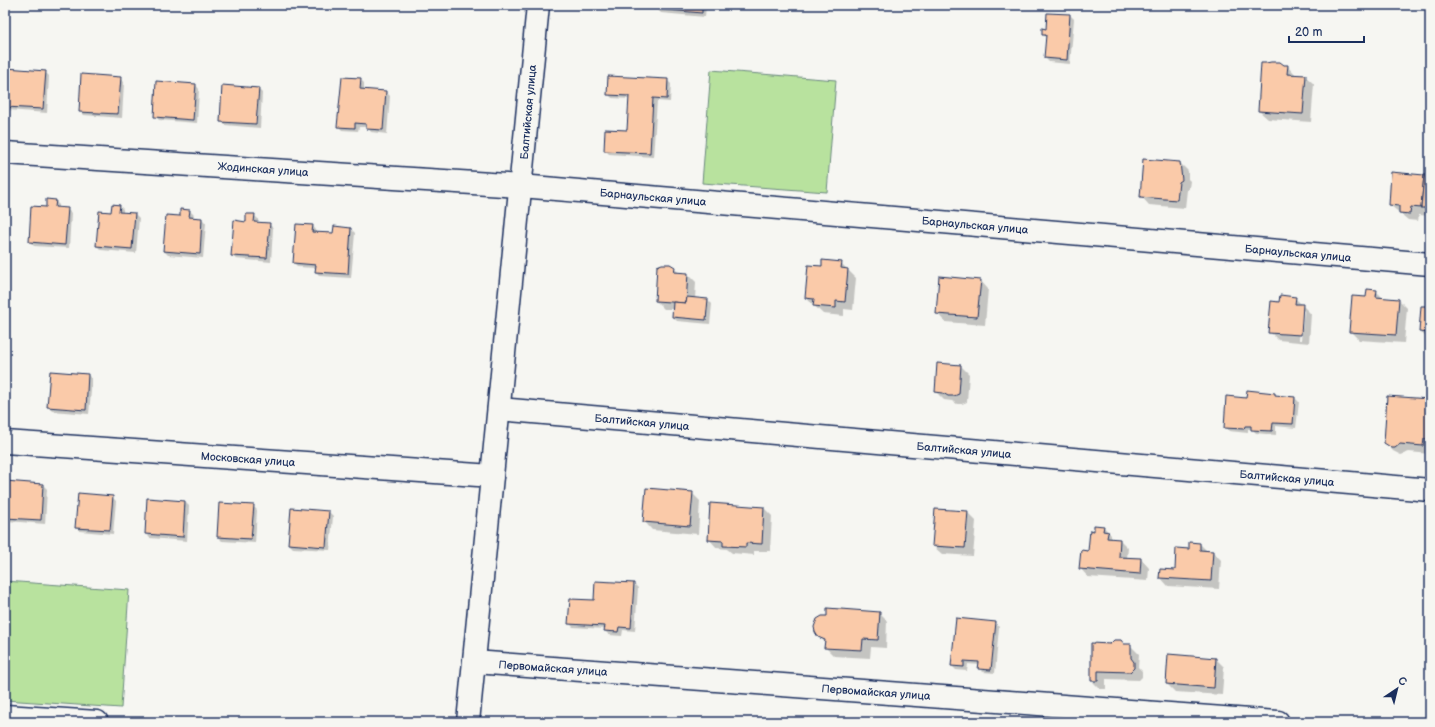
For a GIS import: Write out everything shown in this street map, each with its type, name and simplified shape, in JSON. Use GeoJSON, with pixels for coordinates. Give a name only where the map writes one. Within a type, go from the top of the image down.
{"type":"FeatureCollection","features":[{"type":"Feature","properties":{"kind":"street","name":"Балтийская улица"},"geometry":{"type":"LineString","coordinates":[[468,722],[538,5]]}},
{"type":"Feature","properties":{"kind":"street","name":"Жодинская улица"},"geometry":{"type":"LineString","coordinates":[[5,153],[521,186]]}},
{"type":"Feature","properties":{"kind":"street","name":"Барнаульская улица"},"geometry":{"type":"LineString","coordinates":[[521,186],[1430,264]]}},
{"type":"Feature","properties":{"kind":"street","name":"Балтийская улица"},"geometry":{"type":"LineString","coordinates":[[499,409],[1430,490]]}},
{"type":"Feature","properties":{"kind":"street","name":"Московская улица"},"geometry":{"type":"LineString","coordinates":[[5,442],[492,476]]}},
{"type":"Feature","properties":{"kind":"street","name":"Первомайская улица"},"geometry":{"type":"LineString","coordinates":[[474,662],[1278,722]]}},
{"type":"Feature","properties":{"kind":"street"},"geometry":{"type":"LineString","coordinates":[[5,716],[97,722]]}},
{"type":"Feature","properties":{"kind":"green space"},"geometry":{"type":"Polygon","coordinates":[[[711,70],[836,80],[827,192],[702,183],[711,70]]]}},
{"type":"Feature","properties":{"kind":"green space"},"geometry":{"type":"Polygon","coordinates":[[[5,581],[129,590],[121,708],[5,700],[5,581]]]}},
{"type":"Feature","properties":{"kind":"building"},"geometry":{"type":"Polygon","coordinates":[[[656,5],[702,5],[702,13],[656,9],[656,5]]]}},
{"type":"Feature","properties":{"kind":"building"},"geometry":{"type":"Polygon","coordinates":[[[1047,13],[1070,14],[1067,60],[1044,58],[1046,35],[1042,35],[1042,28],[1046,29],[1047,13]]]}},
{"type":"Feature","properties":{"kind":"building"},"geometry":{"type":"Polygon","coordinates":[[[1280,62],[1284,65],[1288,65],[1287,74],[1306,75],[1303,114],[1258,111],[1261,63],[1280,62]]]}},
{"type":"Feature","properties":{"kind":"building"},"geometry":{"type":"Polygon","coordinates":[[[6,68],[46,71],[43,109],[5,107],[6,68]]]}},
{"type":"Feature","properties":{"kind":"building"},"geometry":{"type":"Polygon","coordinates":[[[81,74],[121,77],[118,114],[79,112],[81,74]]]}},
{"type":"Feature","properties":{"kind":"building"},"geometry":{"type":"Polygon","coordinates":[[[608,76],[668,79],[667,99],[653,98],[650,153],[604,151],[605,129],[627,130],[629,96],[607,95],[608,76]]]}},
{"type":"Feature","properties":{"kind":"building"},"geometry":{"type":"Polygon","coordinates":[[[342,77],[361,78],[360,89],[386,91],[383,130],[366,129],[366,124],[355,123],[355,128],[337,127],[342,77]]]}},
{"type":"Feature","properties":{"kind":"building"},"geometry":{"type":"Polygon","coordinates":[[[156,81],[196,84],[193,120],[154,117],[156,81]]]}},
{"type":"Feature","properties":{"kind":"building"},"geometry":{"type":"Polygon","coordinates":[[[222,85],[259,88],[256,124],[220,122],[222,85]]]}},
{"type":"Feature","properties":{"kind":"building"},"geometry":{"type":"Polygon","coordinates":[[[1143,159],[1180,162],[1182,180],[1179,182],[1177,200],[1140,197],[1143,159]]]}},
{"type":"Feature","properties":{"kind":"building"},"geometry":{"type":"Polygon","coordinates":[[[1391,172],[1424,175],[1421,208],[1411,207],[1410,214],[1399,213],[1399,206],[1389,205],[1391,172]]]}},
{"type":"Feature","properties":{"kind":"building"},"geometry":{"type":"Polygon","coordinates":[[[1424,175],[1430,175],[1430,208],[1421,208],[1424,175]]]}},
{"type":"Feature","properties":{"kind":"building"},"geometry":{"type":"Polygon","coordinates":[[[46,199],[56,200],[55,207],[68,208],[65,245],[29,242],[31,206],[46,207],[46,199]]]}},
{"type":"Feature","properties":{"kind":"building"},"geometry":{"type":"Polygon","coordinates":[[[112,204],[120,205],[119,212],[135,213],[132,249],[96,246],[99,211],[111,212],[112,204]]]}},
{"type":"Feature","properties":{"kind":"building"},"geometry":{"type":"Polygon","coordinates":[[[180,209],[190,210],[189,217],[202,218],[200,254],[163,251],[166,215],[180,216],[180,209]]]}},
{"type":"Feature","properties":{"kind":"building"},"geometry":{"type":"Polygon","coordinates":[[[246,214],[255,214],[254,222],[270,223],[267,258],[231,256],[234,220],[246,222],[246,214]]]}},
{"type":"Feature","properties":{"kind":"building"},"geometry":{"type":"Polygon","coordinates":[[[296,224],[313,225],[312,232],[333,233],[334,226],[351,228],[348,274],[315,272],[316,265],[293,263],[296,224]]]}},
{"type":"Feature","properties":{"kind":"building"},"geometry":{"type":"Polygon","coordinates":[[[822,260],[842,262],[841,268],[848,269],[845,302],[836,301],[836,308],[813,306],[814,299],[805,298],[808,265],[822,266],[822,260]]]}},
{"type":"Feature","properties":{"kind":"building"},"geometry":{"type":"Polygon","coordinates":[[[662,264],[670,264],[675,267],[674,272],[688,273],[686,303],[655,301],[657,266],[662,264]]]}},
{"type":"Feature","properties":{"kind":"building"},"geometry":{"type":"Polygon","coordinates":[[[939,276],[981,280],[977,317],[936,314],[939,276]]]}},
{"type":"Feature","properties":{"kind":"building"},"geometry":{"type":"Polygon","coordinates":[[[1367,289],[1377,290],[1376,297],[1399,299],[1396,335],[1349,332],[1352,296],[1366,297],[1367,289]]]}},
{"type":"Feature","properties":{"kind":"building"},"geometry":{"type":"Polygon","coordinates":[[[1280,295],[1296,297],[1295,304],[1303,304],[1301,335],[1268,333],[1271,301],[1279,302],[1280,295]]]}},
{"type":"Feature","properties":{"kind":"building"},"geometry":{"type":"Polygon","coordinates":[[[687,297],[708,299],[706,320],[672,317],[673,302],[686,303],[687,297]]]}},
{"type":"Feature","properties":{"kind":"building"},"geometry":{"type":"Polygon","coordinates":[[[1421,306],[1430,306],[1430,333],[1419,332],[1421,306]]]}},
{"type":"Feature","properties":{"kind":"building"},"geometry":{"type":"Polygon","coordinates":[[[937,363],[961,365],[959,394],[948,396],[943,393],[935,392],[937,363]]]}},
{"type":"Feature","properties":{"kind":"building"},"geometry":{"type":"Polygon","coordinates":[[[50,371],[88,374],[86,410],[47,407],[50,371]]]}},
{"type":"Feature","properties":{"kind":"building"},"geometry":{"type":"Polygon","coordinates":[[[1247,390],[1295,397],[1293,424],[1273,423],[1272,431],[1251,430],[1251,426],[1245,426],[1244,429],[1224,428],[1226,396],[1246,398],[1247,390]]]}},
{"type":"Feature","properties":{"kind":"building"},"geometry":{"type":"Polygon","coordinates":[[[1387,396],[1430,399],[1430,439],[1424,439],[1423,446],[1400,444],[1395,448],[1392,448],[1384,443],[1387,396]]]}},
{"type":"Feature","properties":{"kind":"building"},"geometry":{"type":"Polygon","coordinates":[[[5,481],[43,484],[41,520],[5,518],[5,481]]]}},
{"type":"Feature","properties":{"kind":"building"},"geometry":{"type":"Polygon","coordinates":[[[646,488],[693,492],[690,526],[643,522],[646,488]]]}},
{"type":"Feature","properties":{"kind":"building"},"geometry":{"type":"Polygon","coordinates":[[[78,493],[113,496],[110,530],[75,528],[78,493]]]}},
{"type":"Feature","properties":{"kind":"building"},"geometry":{"type":"Polygon","coordinates":[[[147,498],[185,501],[183,537],[145,534],[147,498]]]}},
{"type":"Feature","properties":{"kind":"building"},"geometry":{"type":"Polygon","coordinates":[[[219,503],[254,505],[251,539],[217,537],[219,503]]]}},
{"type":"Feature","properties":{"kind":"building"},"geometry":{"type":"Polygon","coordinates":[[[710,503],[764,507],[762,544],[746,543],[746,547],[723,546],[723,541],[708,540],[710,503]]]}},
{"type":"Feature","properties":{"kind":"building"},"geometry":{"type":"Polygon","coordinates":[[[291,508],[329,511],[326,547],[288,544],[291,508]]]}},
{"type":"Feature","properties":{"kind":"building"},"geometry":{"type":"Polygon","coordinates":[[[935,509],[968,511],[965,548],[932,546],[935,509]]]}},
{"type":"Feature","properties":{"kind":"building"},"geometry":{"type":"Polygon","coordinates":[[[1094,525],[1104,526],[1103,531],[1109,532],[1107,538],[1120,539],[1119,557],[1141,558],[1140,574],[1079,569],[1081,550],[1088,551],[1090,530],[1094,531],[1094,525]]]}},
{"type":"Feature","properties":{"kind":"building"},"geometry":{"type":"Polygon","coordinates":[[[1189,542],[1200,543],[1200,550],[1213,551],[1211,581],[1159,578],[1160,569],[1175,570],[1176,548],[1189,549],[1189,542]]]}},
{"type":"Feature","properties":{"kind":"building"},"geometry":{"type":"Polygon","coordinates":[[[595,581],[634,583],[631,628],[619,627],[618,632],[604,631],[605,626],[568,624],[570,599],[594,600],[595,581]]]}},
{"type":"Feature","properties":{"kind":"building"},"geometry":{"type":"Polygon","coordinates":[[[827,608],[880,612],[878,640],[863,639],[862,650],[824,648],[825,640],[818,637],[814,627],[817,619],[822,616],[827,616],[827,608]]]}},
{"type":"Feature","properties":{"kind":"building"},"geometry":{"type":"Polygon","coordinates":[[[956,618],[996,622],[991,670],[978,669],[979,662],[964,661],[964,667],[951,666],[956,618]]]}},
{"type":"Feature","properties":{"kind":"building"},"geometry":{"type":"Polygon","coordinates":[[[1114,640],[1121,640],[1124,644],[1131,644],[1131,658],[1134,662],[1134,668],[1130,672],[1098,671],[1098,681],[1091,681],[1091,643],[1110,644],[1114,640]]]}},
{"type":"Feature","properties":{"kind":"building"},"geometry":{"type":"Polygon","coordinates":[[[1168,654],[1216,658],[1214,688],[1166,684],[1168,654]]]}}]}
